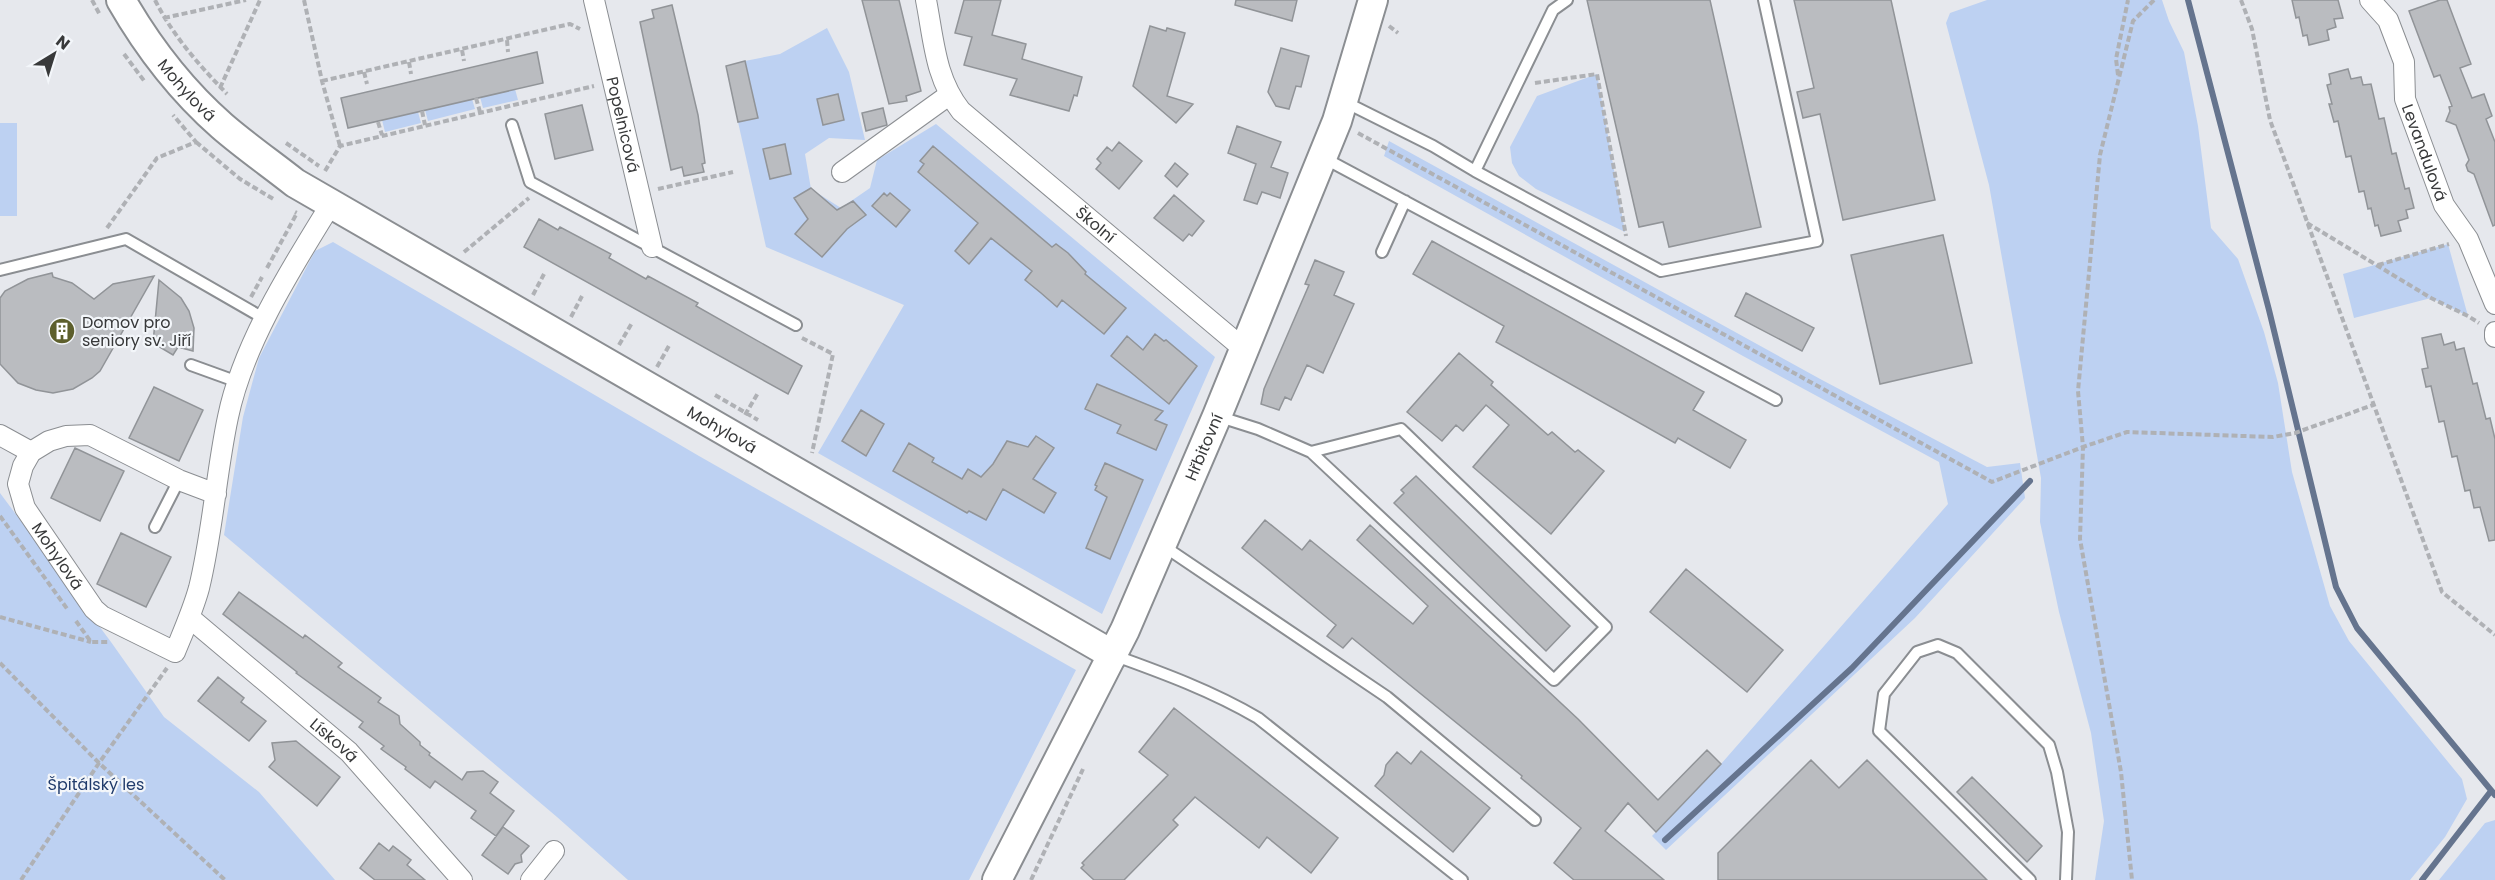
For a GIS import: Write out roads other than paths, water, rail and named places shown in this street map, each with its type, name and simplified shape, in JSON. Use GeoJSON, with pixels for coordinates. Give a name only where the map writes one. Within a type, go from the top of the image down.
{"type":"FeatureCollection","features":[{"type":"Feature","properties":{"kind":"street","name":"Popelnicová"},"geometry":{"type":"LineString","coordinates":[[594,0],[652,248]]}},
{"type":"Feature","properties":{"kind":"street","name":"Školní"},"geometry":{"type":"LineString","coordinates":[[926,0],[942,81],[961,111],[1245,350]]}},
{"type":"Feature","properties":{"kind":"street","name":"Hřbitovní"},"geometry":{"type":"LineString","coordinates":[[998,880],[1113,655],[1217,416],[1340,111],[1373,0]]}},
{"type":"Feature","properties":{"kind":"street","name":"Levandulová"},"geometry":{"type":"LineString","coordinates":[[2370,0],[2388,20],[2404,62],[2405,99],[2444,205],[2468,239],[2495,304]]}},
{"type":"Feature","properties":{"kind":"street","name":"Mohylová"},"geometry":{"type":"LineString","coordinates":[[112,10],[152,50],[185,90],[223,127],[295,183],[333,190],[1113,655]]}},
{"type":"Feature","properties":{"kind":"street"},"geometry":{"type":"LineString","coordinates":[[842,172],[949,95]]}},
{"type":"Feature","properties":{"kind":"street"},"geometry":{"type":"LineString","coordinates":[[190,618],[199,587],[228,416],[244,362],[333,190]]}},
{"type":"Feature","properties":{"kind":"street"},"geometry":{"type":"LineString","coordinates":[[0,435],[31,452],[49,441],[66,436],[90,435],[179,480],[216,494]]}},
{"type":"Feature","properties":{"kind":"street","name":"Mohylová"},"geometry":{"type":"LineString","coordinates":[[31,452],[23,466],[18,484],[25,508],[94,609],[102,616],[175,652],[190,618]]}},
{"type":"Feature","properties":{"kind":"street","name":"Lísková"},"geometry":{"type":"LineString","coordinates":[[190,618],[349,752],[462,880]]}},
{"type":"Feature","properties":{"kind":"street"},"geometry":{"type":"LineString","coordinates":[[531,880],[554,851]]}},
{"type":"Feature","properties":{"kind":"lane"},"geometry":{"type":"LineString","coordinates":[[1475,171],[1553,10],[1567,0]]}},
{"type":"Feature","properties":{"kind":"lane"},"geometry":{"type":"LineString","coordinates":[[1340,111],[1432,146],[1661,271],[1817,241],[1764,0]]}},
{"type":"Feature","properties":{"kind":"lane"},"geometry":{"type":"LineString","coordinates":[[512,125],[530,182],[796,325]]}},
{"type":"Feature","properties":{"kind":"lane"},"geometry":{"type":"LineString","coordinates":[[1322,157],[1776,400]]}},
{"type":"Feature","properties":{"kind":"lane"},"geometry":{"type":"LineString","coordinates":[[1382,252],[1405,201]]}},
{"type":"Feature","properties":{"kind":"lane"},"geometry":{"type":"LineString","coordinates":[[0,270],[126,239],[265,319]]}},
{"type":"Feature","properties":{"kind":"lane"},"geometry":{"type":"LineString","coordinates":[[191,365],[238,382]]}},
{"type":"Feature","properties":{"kind":"lane"},"geometry":{"type":"LineString","coordinates":[[1217,416],[1258,429],[1311,452],[1554,680],[1606,627],[1401,429],[1311,452]]}},
{"type":"Feature","properties":{"kind":"lane"},"geometry":{"type":"LineString","coordinates":[[155,527],[179,480]]}},
{"type":"Feature","properties":{"kind":"lane"},"geometry":{"type":"LineString","coordinates":[[1161,545],[1387,698],[1535,820]]}},
{"type":"Feature","properties":{"kind":"lane"},"geometry":{"type":"LineString","coordinates":[[2030,880],[1879,731],[1884,694],[1917,652],[1938,645],[1957,653],[2049,745],[2057,772],[2068,832],[2066,880]]}},
{"type":"Feature","properties":{"kind":"lane"},"geometry":{"type":"LineString","coordinates":[[1113,655],[1172,676],[1258,718],[1462,880]]}},
{"type":"Feature","properties":{"kind":"waterway"},"geometry":{"type":"LineString","coordinates":[[2188,0],[2269,310],[2336,587],[2357,628],[2495,795]]}},
{"type":"Feature","properties":{"kind":"waterway"},"geometry":{"type":"LineString","coordinates":[[1665,840],[1852,668],[2030,481]]}},
{"type":"Feature","properties":{"kind":"waterway"},"geometry":{"type":"LineString","coordinates":[[2422,880],[2491,791]]}},
{"type":"Feature","properties":{"kind":"place","name":"Domov pro seniory sv. Jiří"},"geometry":{"type":"Point","coordinates":[62,331]}},
{"type":"Feature","properties":{"kind":"park label","name":"Špitálský les"},"geometry":{"type":"Point","coordinates":[96,784]}}]}
